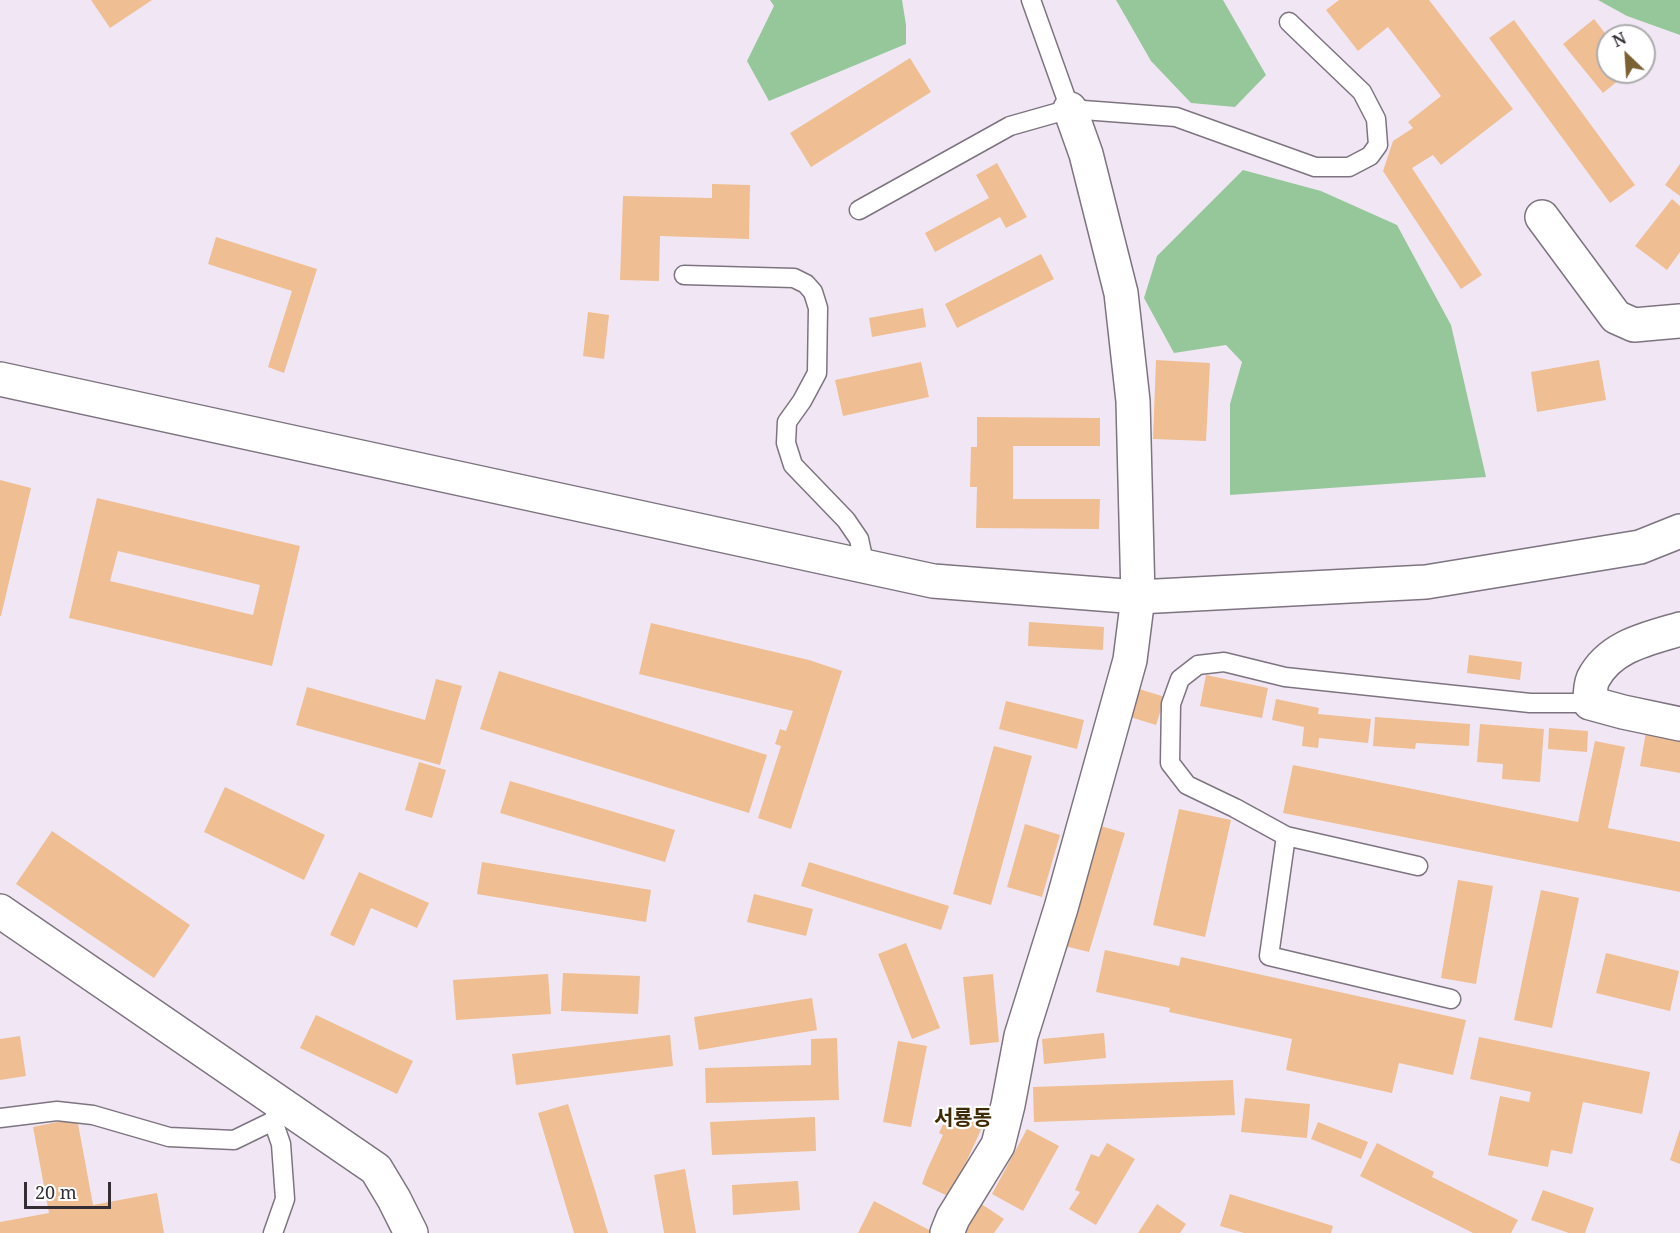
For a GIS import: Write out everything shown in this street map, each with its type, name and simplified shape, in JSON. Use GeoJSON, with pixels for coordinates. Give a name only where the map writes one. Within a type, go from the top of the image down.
{"type":"FeatureCollection","features":[{"type":"Feature","properties":{"kind":"street"},"geometry":{"type":"LineString","coordinates":[[947,1233],[953,1218],[998,1145],[1021,1035],[1061,908],[1130,660],[1138,597],[1133,401],[1121,293],[1086,154],[1070,110]]}},
{"type":"Feature","properties":{"kind":"street"},"geometry":{"type":"LineString","coordinates":[[1542,217],[1616,317],[1634,324],[1680,321]]}},
{"type":"Feature","properties":{"kind":"street"},"geometry":{"type":"LineString","coordinates":[[0,380],[933,581],[1138,597],[1426,582],[1640,547],[1680,531]]}},
{"type":"Feature","properties":{"kind":"street"},"geometry":{"type":"LineString","coordinates":[[1680,629],[1637,641],[1606,660],[1592,681],[1590,703],[1680,724]]}},
{"type":"Feature","properties":{"kind":"street"},"geometry":{"type":"LineString","coordinates":[[0,911],[277,1112],[376,1169],[394,1198],[411,1233]]}},
{"type":"Feature","properties":{"kind":"lane"},"geometry":{"type":"LineString","coordinates":[[1031,0],[1070,110]]}},
{"type":"Feature","properties":{"kind":"lane"},"geometry":{"type":"LineString","coordinates":[[859,210],[1010,126],[1070,110],[1176,117],[1316,167],[1349,168],[1370,156],[1378,145],[1376,119],[1362,92],[1289,22]]}},
{"type":"Feature","properties":{"kind":"lane"},"geometry":{"type":"LineString","coordinates":[[684,275],[794,278],[806,284],[813,292],[818,308],[818,373],[787,422],[786,443],[793,465],[846,520],[859,539],[865,567]]}},
{"type":"Feature","properties":{"kind":"lane"},"geometry":{"type":"LineString","coordinates":[[1418,866],[1286,836],[1187,785],[1170,763],[1171,704],[1180,679],[1198,665],[1224,662],[1286,677],[1530,704],[1590,703]]}},
{"type":"Feature","properties":{"kind":"lane"},"geometry":{"type":"LineString","coordinates":[[1286,836],[1269,956],[1451,999]]}},
{"type":"Feature","properties":{"kind":"lane"},"geometry":{"type":"LineString","coordinates":[[0,1118],[57,1111],[93,1115],[169,1137],[234,1140],[277,1112],[285,1199],[273,1233]]}},
{"type":"Feature","properties":{"kind":"green space"},"geometry":{"type":"Polygon","coordinates":[[[770,0],[902,0],[906,44],[769,101],[747,61],[774,6],[770,0]]]}},
{"type":"Feature","properties":{"kind":"green space"},"geometry":{"type":"Polygon","coordinates":[[[1116,0],[1223,0],[1266,75],[1235,107],[1191,103],[1151,61],[1116,0]]]}},
{"type":"Feature","properties":{"kind":"green space"},"geometry":{"type":"Polygon","coordinates":[[[1598,0],[1680,0],[1680,35],[1656,26],[1656,24],[1627,16],[1598,0]]]}},
{"type":"Feature","properties":{"kind":"green space"},"geometry":{"type":"Polygon","coordinates":[[[1243,170],[1321,191],[1397,225],[1451,325],[1486,477],[1230,495],[1230,404],[1242,362],[1226,345],[1174,353],[1144,298],[1157,256],[1243,170]]]}},
{"type":"Feature","properties":{"kind":"building"},"geometry":{"type":"Polygon","coordinates":[[[91,0],[152,0],[110,28],[91,0]]]}},
{"type":"Feature","properties":{"kind":"building"},"geometry":{"type":"Polygon","coordinates":[[[1339,0],[1429,0],[1513,109],[1441,165],[1433,155],[1412,168],[1482,275],[1461,289],[1383,171],[1393,141],[1413,128],[1408,122],[1441,96],[1388,27],[1358,51],[1326,10],[1339,0]]]}},
{"type":"Feature","properties":{"kind":"building"},"geometry":{"type":"Polygon","coordinates":[[[1594,19],[1598,24],[1596,24],[1596,84],[1614,84],[1603,93],[1563,44],[1594,19]]]}},
{"type":"Feature","properties":{"kind":"building"},"geometry":{"type":"Polygon","coordinates":[[[1514,20],[1635,185],[1610,203],[1489,38],[1514,20]]]}},
{"type":"Feature","properties":{"kind":"building"},"geometry":{"type":"Polygon","coordinates":[[[910,58],[931,92],[811,167],[790,133],[910,58]]]}},
{"type":"Feature","properties":{"kind":"building"},"geometry":{"type":"Polygon","coordinates":[[[997,163],[1027,217],[1006,228],[1000,217],[935,252],[925,233],[989,198],[976,175],[997,163]]]}},
{"type":"Feature","properties":{"kind":"building"},"geometry":{"type":"Polygon","coordinates":[[[1680,164],[1680,196],[1665,185],[1680,164]]]}},
{"type":"Feature","properties":{"kind":"building"},"geometry":{"type":"Polygon","coordinates":[[[712,184],[750,185],[749,239],[660,236],[659,281],[620,280],[623,196],[712,198],[712,184]]]}},
{"type":"Feature","properties":{"kind":"building"},"geometry":{"type":"Polygon","coordinates":[[[1672,199],[1680,206],[1680,252],[1667,270],[1635,246],[1672,199]]]}},
{"type":"Feature","properties":{"kind":"building"},"geometry":{"type":"Polygon","coordinates":[[[216,237],[317,269],[284,373],[268,367],[292,291],[208,264],[216,237]]]}},
{"type":"Feature","properties":{"kind":"building"},"geometry":{"type":"Polygon","coordinates":[[[1041,254],[1054,279],[957,328],[945,304],[1041,254]]]}},
{"type":"Feature","properties":{"kind":"building"},"geometry":{"type":"Polygon","coordinates":[[[923,308],[926,327],[872,337],[869,318],[923,308]]]}},
{"type":"Feature","properties":{"kind":"building"},"geometry":{"type":"Polygon","coordinates":[[[588,312],[609,315],[604,359],[583,356],[588,312]]]}},
{"type":"Feature","properties":{"kind":"building"},"geometry":{"type":"Polygon","coordinates":[[[1156,360],[1210,363],[1206,441],[1153,439],[1156,360]]]}},
{"type":"Feature","properties":{"kind":"building"},"geometry":{"type":"Polygon","coordinates":[[[1599,360],[1606,400],[1537,412],[1531,372],[1599,360]]]}},
{"type":"Feature","properties":{"kind":"building"},"geometry":{"type":"Polygon","coordinates":[[[921,362],[929,397],[843,416],[835,380],[921,362]]]}},
{"type":"Feature","properties":{"kind":"building"},"geometry":{"type":"Polygon","coordinates":[[[977,417],[1100,418],[1100,446],[1013,446],[1013,499],[1100,499],[1099,529],[976,528],[977,487],[970,487],[971,447],[977,447],[977,417]]]}},
{"type":"Feature","properties":{"kind":"building"},"geometry":{"type":"Polygon","coordinates":[[[0,480],[31,488],[1,616],[0,616],[0,480]]]}},
{"type":"Feature","properties":{"kind":"building"},"geometry":{"type":"Polygon","coordinates":[[[97,498],[300,546],[272,666],[69,618],[97,498]],[[118,551],[110,581],[253,615],[260,585],[118,551]]]}},
{"type":"Feature","properties":{"kind":"building"},"geometry":{"type":"Polygon","coordinates":[[[1029,622],[1104,627],[1103,650],[1028,646],[1029,622]]]}},
{"type":"Feature","properties":{"kind":"building"},"geometry":{"type":"Polygon","coordinates":[[[651,623],[809,660],[842,671],[791,829],[758,818],[781,746],[775,744],[780,729],[786,731],[793,711],[639,674],[651,623]]]}},
{"type":"Feature","properties":{"kind":"building"},"geometry":{"type":"Polygon","coordinates":[[[1469,655],[1522,662],[1520,680],[1467,673],[1469,655]]]}},
{"type":"Feature","properties":{"kind":"building"},"geometry":{"type":"Polygon","coordinates":[[[499,671],[767,755],[749,813],[480,729],[499,671]]]}},
{"type":"Feature","properties":{"kind":"building"},"geometry":{"type":"Polygon","coordinates":[[[1206,675],[1268,688],[1262,718],[1200,706],[1206,675]]]}},
{"type":"Feature","properties":{"kind":"building"},"geometry":{"type":"Polygon","coordinates":[[[436,679],[462,686],[440,765],[296,725],[307,687],[425,720],[436,679]]]}},
{"type":"Feature","properties":{"kind":"building"},"geometry":{"type":"Polygon","coordinates":[[[1139,689],[1165,697],[1156,725],[1130,717],[1139,689]]]}},
{"type":"Feature","properties":{"kind":"building"},"geometry":{"type":"Polygon","coordinates":[[[1276,699],[1319,708],[1318,714],[1371,719],[1368,743],[1319,738],[1318,748],[1302,746],[1304,727],[1272,720],[1276,699]]]}},
{"type":"Feature","properties":{"kind":"building"},"geometry":{"type":"Polygon","coordinates":[[[1006,701],[1084,720],[1077,749],[999,729],[1006,701]]]}},
{"type":"Feature","properties":{"kind":"building"},"geometry":{"type":"Polygon","coordinates":[[[1375,717],[1470,724],[1469,746],[1416,743],[1415,749],[1373,746],[1375,717]]]}},
{"type":"Feature","properties":{"kind":"building"},"geometry":{"type":"Polygon","coordinates":[[[1480,724],[1544,729],[1540,782],[1502,779],[1503,764],[1477,762],[1480,724]]]}},
{"type":"Feature","properties":{"kind":"building"},"geometry":{"type":"Polygon","coordinates":[[[1549,728],[1588,731],[1587,752],[1548,749],[1549,728]]]}},
{"type":"Feature","properties":{"kind":"building"},"geometry":{"type":"Polygon","coordinates":[[[1646,732],[1680,739],[1680,773],[1640,766],[1646,732]]]}},
{"type":"Feature","properties":{"kind":"building"},"geometry":{"type":"Polygon","coordinates":[[[1595,741],[1625,747],[1608,828],[1680,842],[1680,892],[1283,813],[1293,765],[1578,822],[1595,741]]]}},
{"type":"Feature","properties":{"kind":"building"},"geometry":{"type":"Polygon","coordinates":[[[994,746],[1032,756],[991,905],[953,894],[994,746]]]}},
{"type":"Feature","properties":{"kind":"building"},"geometry":{"type":"Polygon","coordinates":[[[419,762],[446,770],[432,818],[405,810],[419,762]]]}},
{"type":"Feature","properties":{"kind":"building"},"geometry":{"type":"Polygon","coordinates":[[[510,781],[675,830],[665,862],[500,813],[510,781]]]}},
{"type":"Feature","properties":{"kind":"building"},"geometry":{"type":"Polygon","coordinates":[[[225,787],[325,835],[304,880],[204,832],[225,787]]]}},
{"type":"Feature","properties":{"kind":"building"},"geometry":{"type":"Polygon","coordinates":[[[1179,809],[1231,820],[1205,937],[1153,925],[1179,809]]]}},
{"type":"Feature","properties":{"kind":"building"},"geometry":{"type":"Polygon","coordinates":[[[1025,824],[1060,835],[1042,897],[1007,887],[1025,824]]]}},
{"type":"Feature","properties":{"kind":"building"},"geometry":{"type":"Polygon","coordinates":[[[1097,825],[1125,833],[1089,952],[1065,946],[1097,825]]]}},
{"type":"Feature","properties":{"kind":"building"},"geometry":{"type":"Polygon","coordinates":[[[52,831],[190,925],[154,978],[16,884],[52,831]]]}},
{"type":"Feature","properties":{"kind":"building"},"geometry":{"type":"Polygon","coordinates":[[[482,862],[651,890],[646,922],[477,894],[482,862]]]}},
{"type":"Feature","properties":{"kind":"building"},"geometry":{"type":"Polygon","coordinates":[[[809,862],[949,906],[941,930],[801,886],[809,862]]]}},
{"type":"Feature","properties":{"kind":"building"},"geometry":{"type":"Polygon","coordinates":[[[359,872],[429,903],[417,928],[371,908],[354,946],[330,935],[359,872]]]}},
{"type":"Feature","properties":{"kind":"building"},"geometry":{"type":"Polygon","coordinates":[[[1458,880],[1493,886],[1476,984],[1441,978],[1458,880]]]}},
{"type":"Feature","properties":{"kind":"building"},"geometry":{"type":"Polygon","coordinates":[[[1541,890],[1579,898],[1552,1028],[1514,1020],[1541,890]]]}},
{"type":"Feature","properties":{"kind":"building"},"geometry":{"type":"Polygon","coordinates":[[[754,894],[813,909],[806,936],[747,922],[754,894]]]}},
{"type":"Feature","properties":{"kind":"building"},"geometry":{"type":"Polygon","coordinates":[[[906,943],[940,1028],[912,1039],[878,954],[906,943]]]}},
{"type":"Feature","properties":{"kind":"building"},"geometry":{"type":"Polygon","coordinates":[[[1105,950],[1179,966],[1181,957],[1466,1020],[1453,1075],[1399,1063],[1392,1093],[1286,1070],[1292,1039],[1169,1012],[1170,1008],[1096,992],[1105,950]]]}},
{"type":"Feature","properties":{"kind":"building"},"geometry":{"type":"Polygon","coordinates":[[[1606,953],[1679,971],[1670,1011],[1596,993],[1606,953]]]}},
{"type":"Feature","properties":{"kind":"building"},"geometry":{"type":"Polygon","coordinates":[[[563,973],[640,976],[638,1014],[561,1011],[563,973]]]}},
{"type":"Feature","properties":{"kind":"building"},"geometry":{"type":"Polygon","coordinates":[[[548,974],[551,1014],[456,1020],[453,980],[548,974]]]}},
{"type":"Feature","properties":{"kind":"building"},"geometry":{"type":"Polygon","coordinates":[[[993,974],[999,1042],[970,1045],[963,977],[993,974]]]}},
{"type":"Feature","properties":{"kind":"building"},"geometry":{"type":"Polygon","coordinates":[[[812,998],[817,1030],[699,1050],[694,1017],[812,998]]]}},
{"type":"Feature","properties":{"kind":"building"},"geometry":{"type":"Polygon","coordinates":[[[316,1015],[413,1061],[397,1094],[300,1048],[316,1015]]]}},
{"type":"Feature","properties":{"kind":"building"},"geometry":{"type":"Polygon","coordinates":[[[1104,1033],[1106,1058],[1044,1064],[1042,1039],[1104,1033]]]}},
{"type":"Feature","properties":{"kind":"building"},"geometry":{"type":"Polygon","coordinates":[[[670,1035],[673,1066],[516,1085],[512,1054],[670,1035]]]}},
{"type":"Feature","properties":{"kind":"building"},"geometry":{"type":"Polygon","coordinates":[[[20,1036],[26,1076],[0,1080],[0,1039],[20,1036]]]}},
{"type":"Feature","properties":{"kind":"building"},"geometry":{"type":"Polygon","coordinates":[[[1479,1037],[1650,1072],[1642,1114],[1583,1102],[1572,1154],[1551,1150],[1548,1167],[1488,1155],[1500,1096],[1529,1102],[1531,1092],[1470,1079],[1479,1037]]]}},
{"type":"Feature","properties":{"kind":"building"},"geometry":{"type":"Polygon","coordinates":[[[837,1038],[839,1100],[706,1103],[705,1068],[811,1065],[811,1039],[837,1038]]]}},
{"type":"Feature","properties":{"kind":"building"},"geometry":{"type":"Polygon","coordinates":[[[898,1041],[927,1046],[911,1127],[883,1122],[898,1041]]]}},
{"type":"Feature","properties":{"kind":"building"},"geometry":{"type":"Polygon","coordinates":[[[1233,1080],[1235,1115],[1034,1122],[1033,1087],[1233,1080]]]}},
{"type":"Feature","properties":{"kind":"building"},"geometry":{"type":"Polygon","coordinates":[[[1245,1098],[1310,1104],[1307,1138],[1241,1132],[1245,1098]]]}},
{"type":"Feature","properties":{"kind":"building"},"geometry":{"type":"Polygon","coordinates":[[[568,1104],[608,1233],[574,1233],[538,1113],[568,1104]]]}},
{"type":"Feature","properties":{"kind":"building"},"geometry":{"type":"Polygon","coordinates":[[[952,1106],[985,1121],[950,1197],[922,1184],[943,1135],[939,1133],[952,1106]]]}},
{"type":"Feature","properties":{"kind":"building"},"geometry":{"type":"Polygon","coordinates":[[[815,1117],[816,1151],[712,1155],[710,1122],[815,1117]]]}},
{"type":"Feature","properties":{"kind":"building"},"geometry":{"type":"Polygon","coordinates":[[[77,1118],[93,1205],[157,1193],[164,1233],[0,1233],[0,1222],[49,1213],[33,1127],[77,1118]]]}},
{"type":"Feature","properties":{"kind":"building"},"geometry":{"type":"Polygon","coordinates":[[[1318,1122],[1368,1142],[1361,1159],[1311,1139],[1318,1122]]]}},
{"type":"Feature","properties":{"kind":"building"},"geometry":{"type":"Polygon","coordinates":[[[1027,1129],[1059,1146],[1023,1211],[992,1194],[1027,1129]]]}},
{"type":"Feature","properties":{"kind":"building"},"geometry":{"type":"Polygon","coordinates":[[[1680,1129],[1680,1164],[1670,1160],[1680,1129]]]}},
{"type":"Feature","properties":{"kind":"building"},"geometry":{"type":"Polygon","coordinates":[[[1107,1143],[1135,1159],[1096,1225],[1069,1209],[1080,1192],[1075,1190],[1091,1154],[1099,1157],[1107,1143]]]}},
{"type":"Feature","properties":{"kind":"building"},"geometry":{"type":"Polygon","coordinates":[[[1377,1143],[1434,1172],[1432,1177],[1518,1220],[1511,1233],[1473,1233],[1360,1176],[1377,1143]]]}},
{"type":"Feature","properties":{"kind":"building"},"geometry":{"type":"Polygon","coordinates":[[[685,1169],[696,1233],[664,1233],[654,1175],[685,1169]]]}},
{"type":"Feature","properties":{"kind":"building"},"geometry":{"type":"Polygon","coordinates":[[[798,1181],[800,1210],[733,1215],[732,1185],[798,1181]]]}},
{"type":"Feature","properties":{"kind":"building"},"geometry":{"type":"Polygon","coordinates":[[[1543,1190],[1594,1208],[1585,1233],[1569,1233],[1531,1220],[1543,1190]]]}},
{"type":"Feature","properties":{"kind":"building"},"geometry":{"type":"Polygon","coordinates":[[[1230,1194],[1333,1226],[1331,1233],[1244,1233],[1220,1226],[1230,1194]]]}},
{"type":"Feature","properties":{"kind":"building"},"geometry":{"type":"Polygon","coordinates":[[[874,1201],[931,1231],[931,1233],[858,1233],[874,1201]]]}},
{"type":"Feature","properties":{"kind":"building"},"geometry":{"type":"Polygon","coordinates":[[[977,1201],[1004,1219],[994,1233],[957,1233],[977,1201]]]}},
{"type":"Feature","properties":{"kind":"building"},"geometry":{"type":"Polygon","coordinates":[[[1157,1204],[1186,1224],[1180,1233],[1138,1233],[1157,1204]]]}},
{"type":"Feature","properties":{"kind":"district","name":"서룡동"},"geometry":{"type":"Point","coordinates":[963,1119]}}]}
